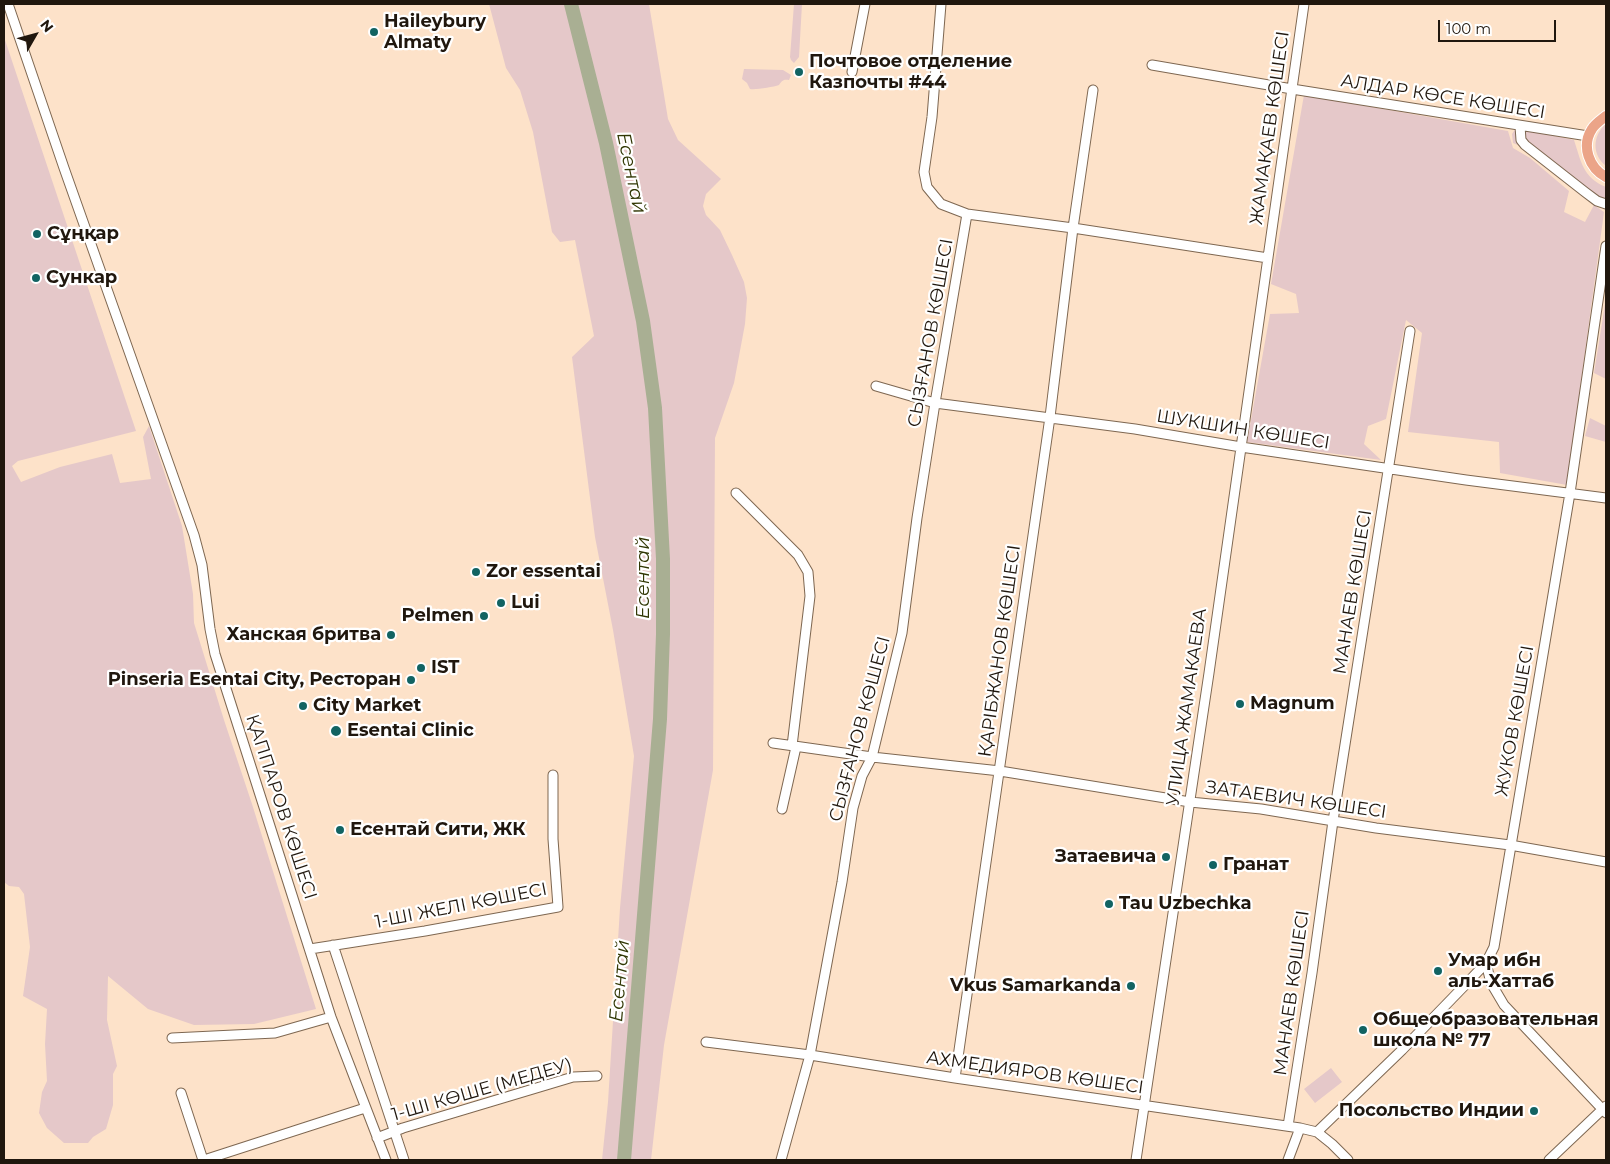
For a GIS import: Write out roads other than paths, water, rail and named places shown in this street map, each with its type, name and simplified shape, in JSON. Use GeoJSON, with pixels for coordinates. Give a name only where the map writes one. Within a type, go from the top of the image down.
{"type":"FeatureCollection","features":[{"type":"Feature","properties":{"kind":"main road"},"geometry":{"type":"LineString","coordinates":[[1606,116],[1595,125],[1588,136],[1587,149],[1590,161],[1598,172],[1606,177]]}},
{"type":"Feature","properties":{"kind":"street","name":"ҚАППАРОВ КӨШЕСІ"},"geometry":{"type":"LineString","coordinates":[[8,4],[194,535],[202,565],[215,654],[331,1017],[386,1160]]}},
{"type":"Feature","properties":{"kind":"street"},"geometry":{"type":"LineString","coordinates":[[852,72],[865,4]]}},
{"type":"Feature","properties":{"kind":"street"},"geometry":{"type":"LineString","coordinates":[[940,4],[932,117],[924,172],[926,187],[942,204],[967,214],[1268,258]]}},
{"type":"Feature","properties":{"kind":"street","name":"ЖАМАҚАЕВ КӨШЕСІ"},"geometry":{"type":"LineString","coordinates":[[1268,258],[1304,4]]}},
{"type":"Feature","properties":{"kind":"street","name":"АЛДАР КӨСЕ КӨШЕСІ"},"geometry":{"type":"LineString","coordinates":[[1152,65],[1292,90],[1588,136]]}},
{"type":"Feature","properties":{"kind":"street","name":"ҚАРІБЖАНОВ КӨШЕСІ"},"geometry":{"type":"LineString","coordinates":[[955,1078],[1050,418],[1073,228],[1093,90]]}},
{"type":"Feature","properties":{"kind":"street"},"geometry":{"type":"LineString","coordinates":[[1520,126],[1521,140],[1525,145],[1584,192],[1606,204]]}},
{"type":"Feature","properties":{"kind":"street","name":"СЫЗҒАНОВ КӨШЕСІ"},"geometry":{"type":"LineString","coordinates":[[781,1160],[810,1055],[842,882],[853,808],[862,776],[872,757],[902,633],[917,518],[967,214]]}},
{"type":"Feature","properties":{"kind":"street","name":"ЖУКОВ КӨШЕСІ"},"geometry":{"type":"LineString","coordinates":[[1317,1132],[1402,1050],[1486,964],[1494,948],[1570,493],[1606,246]]}},
{"type":"Feature","properties":{"kind":"street","name":"УЛИЦА ЖАМАКАЕВА"},"geometry":{"type":"LineString","coordinates":[[1136,1160],[1190,802],[1268,258]]}},
{"type":"Feature","properties":{"kind":"street","name":"МАНАЕВ КӨШЕСІ"},"geometry":{"type":"LineString","coordinates":[[1288,1126],[1312,974],[1333,820],[1410,331]]}},
{"type":"Feature","properties":{"kind":"street","name":"ШУКШИН КӨШЕСІ"},"geometry":{"type":"LineString","coordinates":[[876,386],[935,403],[1050,418],[1466,480],[1606,498]]}},
{"type":"Feature","properties":{"kind":"street"},"geometry":{"type":"LineString","coordinates":[[736,493],[798,555],[808,572],[810,596],[794,746],[782,809]]}},
{"type":"Feature","properties":{"kind":"street","name":"ЗАТАЕВИЧ КӨШЕСІ"},"geometry":{"type":"LineString","coordinates":[[773,743],[872,757],[1000,771],[1190,802],[1261,809],[1510,845],[1606,862]]}},
{"type":"Feature","properties":{"kind":"street","name":"1-ШІ ЖЕЛІ КӨШЕСІ"},"geometry":{"type":"LineString","coordinates":[[333,945],[350,944],[558,907],[553,839],[553,775]]}},
{"type":"Feature","properties":{"kind":"street"},"geometry":{"type":"LineString","coordinates":[[310,949],[333,945],[404,1160]]}},
{"type":"Feature","properties":{"kind":"street"},"geometry":{"type":"LineString","coordinates":[[1486,964],[1491,983],[1504,1005],[1605,1109],[1549,1160]]}},
{"type":"Feature","properties":{"kind":"street"},"geometry":{"type":"LineString","coordinates":[[172,1038],[275,1033],[331,1017]]}},
{"type":"Feature","properties":{"kind":"street","name":"АХМЕДИЯРОВ КӨШЕСІ"},"geometry":{"type":"LineString","coordinates":[[706,1042],[810,1055],[1300,1128],[1317,1132],[1348,1160]]}},
{"type":"Feature","properties":{"kind":"street","name":"1-ШІ КӨШЕ (МЕДЕУ)"},"geometry":{"type":"LineString","coordinates":[[377,1138],[403,1128],[573,1077],[597,1076]]}},
{"type":"Feature","properties":{"kind":"street"},"geometry":{"type":"LineString","coordinates":[[181,1093],[203,1160],[365,1108]]}},
{"type":"Feature","properties":{"kind":"street"},"geometry":{"type":"LineString","coordinates":[[1288,1160],[1300,1128]]}},
{"type":"Feature","properties":{"kind":"waterway","name":"Есентай"},"geometry":{"type":"LineString","coordinates":[[571,4],[606,143],[643,321],[655,408],[663,559],[660,719],[624,1160]]}},
{"type":"Feature","properties":{"kind":"place","name":"Haileybury Almaty"},"geometry":{"type":"Point","coordinates":[374,32]}},
{"type":"Feature","properties":{"kind":"place","name":"Почтовое отделение Казпочты #44"},"geometry":{"type":"Point","coordinates":[799,72]}},
{"type":"Feature","properties":{"kind":"place","name":"Сұңқар"},"geometry":{"type":"Point","coordinates":[37,234]}},
{"type":"Feature","properties":{"kind":"place","name":"Сункар"},"geometry":{"type":"Point","coordinates":[36,278]}},
{"type":"Feature","properties":{"kind":"place","name":"Zor essentai"},"geometry":{"type":"Point","coordinates":[476,572]}},
{"type":"Feature","properties":{"kind":"place","name":"Lui"},"geometry":{"type":"Point","coordinates":[501,603]}},
{"type":"Feature","properties":{"kind":"place","name":"Pelmen"},"geometry":{"type":"Point","coordinates":[484,616]}},
{"type":"Feature","properties":{"kind":"place","name":"Ханская бритва"},"geometry":{"type":"Point","coordinates":[391,635]}},
{"type":"Feature","properties":{"kind":"place","name":"IST"},"geometry":{"type":"Point","coordinates":[421,668]}},
{"type":"Feature","properties":{"kind":"place","name":"Pinseria Esentai City, Ресторан"},"geometry":{"type":"Point","coordinates":[411,680]}},
{"type":"Feature","properties":{"kind":"place","name":"Magnum"},"geometry":{"type":"Point","coordinates":[1240,704]}},
{"type":"Feature","properties":{"kind":"place","name":"City Market"},"geometry":{"type":"Point","coordinates":[303,706]}},
{"type":"Feature","properties":{"kind":"place","name":"Esentai Clinic"},"geometry":{"type":"Point","coordinates":[336,731]}},
{"type":"Feature","properties":{"kind":"place","name":"Есентай Сити, ЖК"},"geometry":{"type":"Point","coordinates":[340,830]}},
{"type":"Feature","properties":{"kind":"place","name":"Затаевича"},"geometry":{"type":"Point","coordinates":[1166,857]}},
{"type":"Feature","properties":{"kind":"place","name":"Гранат"},"geometry":{"type":"Point","coordinates":[1213,865]}},
{"type":"Feature","properties":{"kind":"place","name":"Tau Uzbechka"},"geometry":{"type":"Point","coordinates":[1109,904]}},
{"type":"Feature","properties":{"kind":"place","name":"Умар ибн аль-Хаттаб"},"geometry":{"type":"Point","coordinates":[1438,971]}},
{"type":"Feature","properties":{"kind":"place","name":"Vkus Samarkanda"},"geometry":{"type":"Point","coordinates":[1131,986]}},
{"type":"Feature","properties":{"kind":"place","name":"Общеобразовательная школа № 77"},"geometry":{"type":"Point","coordinates":[1363,1030]}},
{"type":"Feature","properties":{"kind":"place","name":"Посольство Индии"},"geometry":{"type":"Point","coordinates":[1534,1111]}}]}
